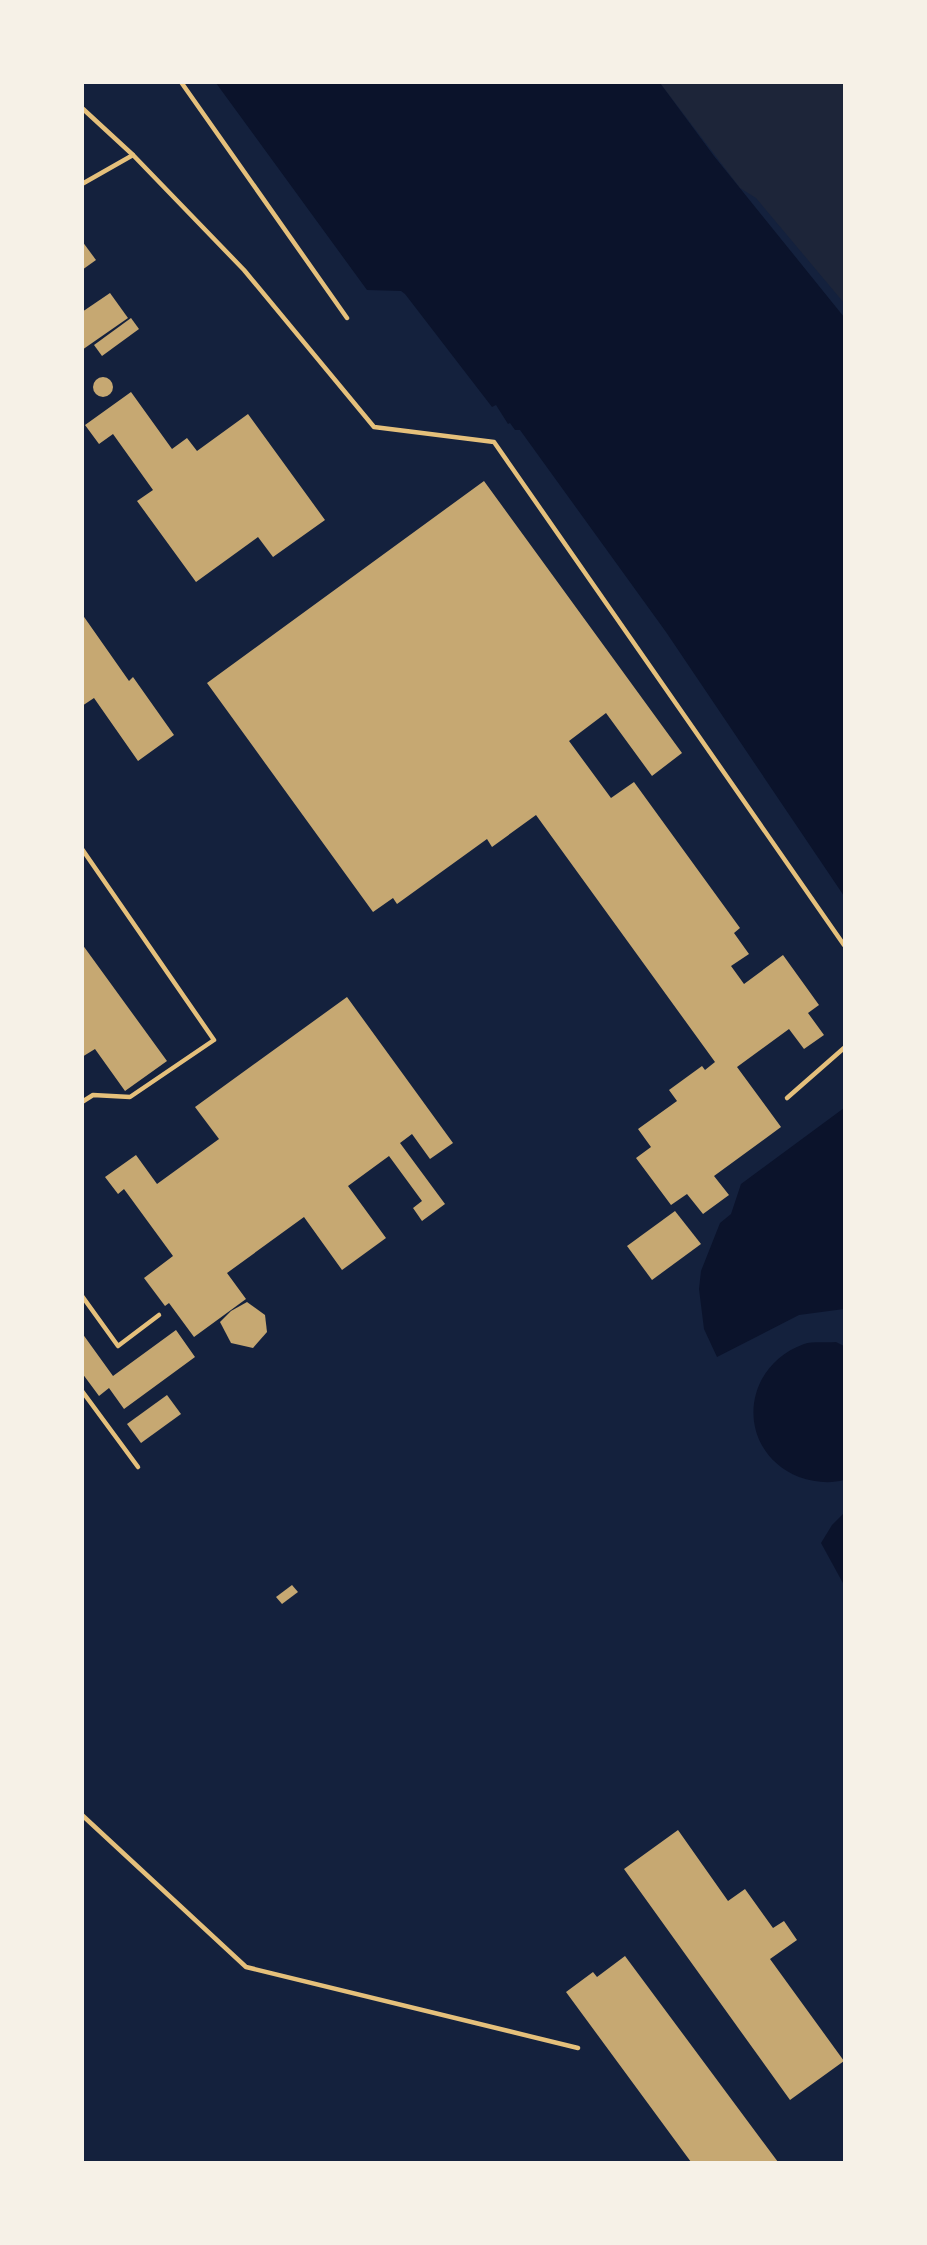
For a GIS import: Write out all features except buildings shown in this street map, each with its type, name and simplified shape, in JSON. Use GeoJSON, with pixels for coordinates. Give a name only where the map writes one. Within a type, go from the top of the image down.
{"type":"FeatureCollection","features":[{"type":"Feature","properties":{"kind":"lane"},"geometry":{"type":"LineString","coordinates":[[181,82],[347,318]]}},
{"type":"Feature","properties":{"kind":"lane"},"geometry":{"type":"LineString","coordinates":[[82,108],[133,155],[244,270],[374,427],[494,442],[844,945]]}},
{"type":"Feature","properties":{"kind":"lane"},"geometry":{"type":"LineString","coordinates":[[82,184],[133,155]]}},
{"type":"Feature","properties":{"kind":"lane"},"geometry":{"type":"LineString","coordinates":[[82,849],[214,1040],[130,1097],[93,1095],[82,1102]]}},
{"type":"Feature","properties":{"kind":"lane"},"geometry":{"type":"LineString","coordinates":[[787,1098],[844,1048]]}},
{"type":"Feature","properties":{"kind":"lane"},"geometry":{"type":"LineString","coordinates":[[82,1296],[118,1346],[159,1315]]}},
{"type":"Feature","properties":{"kind":"lane"},"geometry":{"type":"LineString","coordinates":[[82,1392],[138,1467]]}},
{"type":"Feature","properties":{"kind":"lane"},"geometry":{"type":"LineString","coordinates":[[82,1815],[246,1967],[578,2048]]}},
{"type":"Feature","properties":{"kind":"shaded area"},"geometry":{"type":"Polygon","coordinates":[[[216,83],[660,83],[714,156],[844,317],[844,896],[666,632],[520,430],[515,430],[510,423],[508,424],[496,405],[492,407],[405,294],[401,291],[367,290],[216,83]]]}},
{"type":"Feature","properties":{"kind":"shaded area"},"geometry":{"type":"Polygon","coordinates":[[[660,83],[844,83],[844,303],[756,198],[740,188],[660,83]]]}},
{"type":"Feature","properties":{"kind":"shaded area"},"geometry":{"type":"Polygon","coordinates":[[[844,1108],[844,1309],[799,1315],[717,1357],[704,1329],[699,1289],[701,1271],[720,1223],[731,1214],[741,1184],[844,1108]]]}},
{"type":"Feature","properties":{"kind":"shaded area"},"geometry":{"type":"Polygon","coordinates":[[[836,1342],[844,1346],[844,1480],[816,1481],[799,1477],[778,1465],[764,1448],[756,1430],[754,1409],[757,1389],[767,1371],[783,1355],[808,1343],[836,1342]]]}},
{"type":"Feature","properties":{"kind":"shaded area"},"geometry":{"type":"Polygon","coordinates":[[[844,1513],[844,1585],[821,1543],[832,1525],[844,1513]]]}}]}
